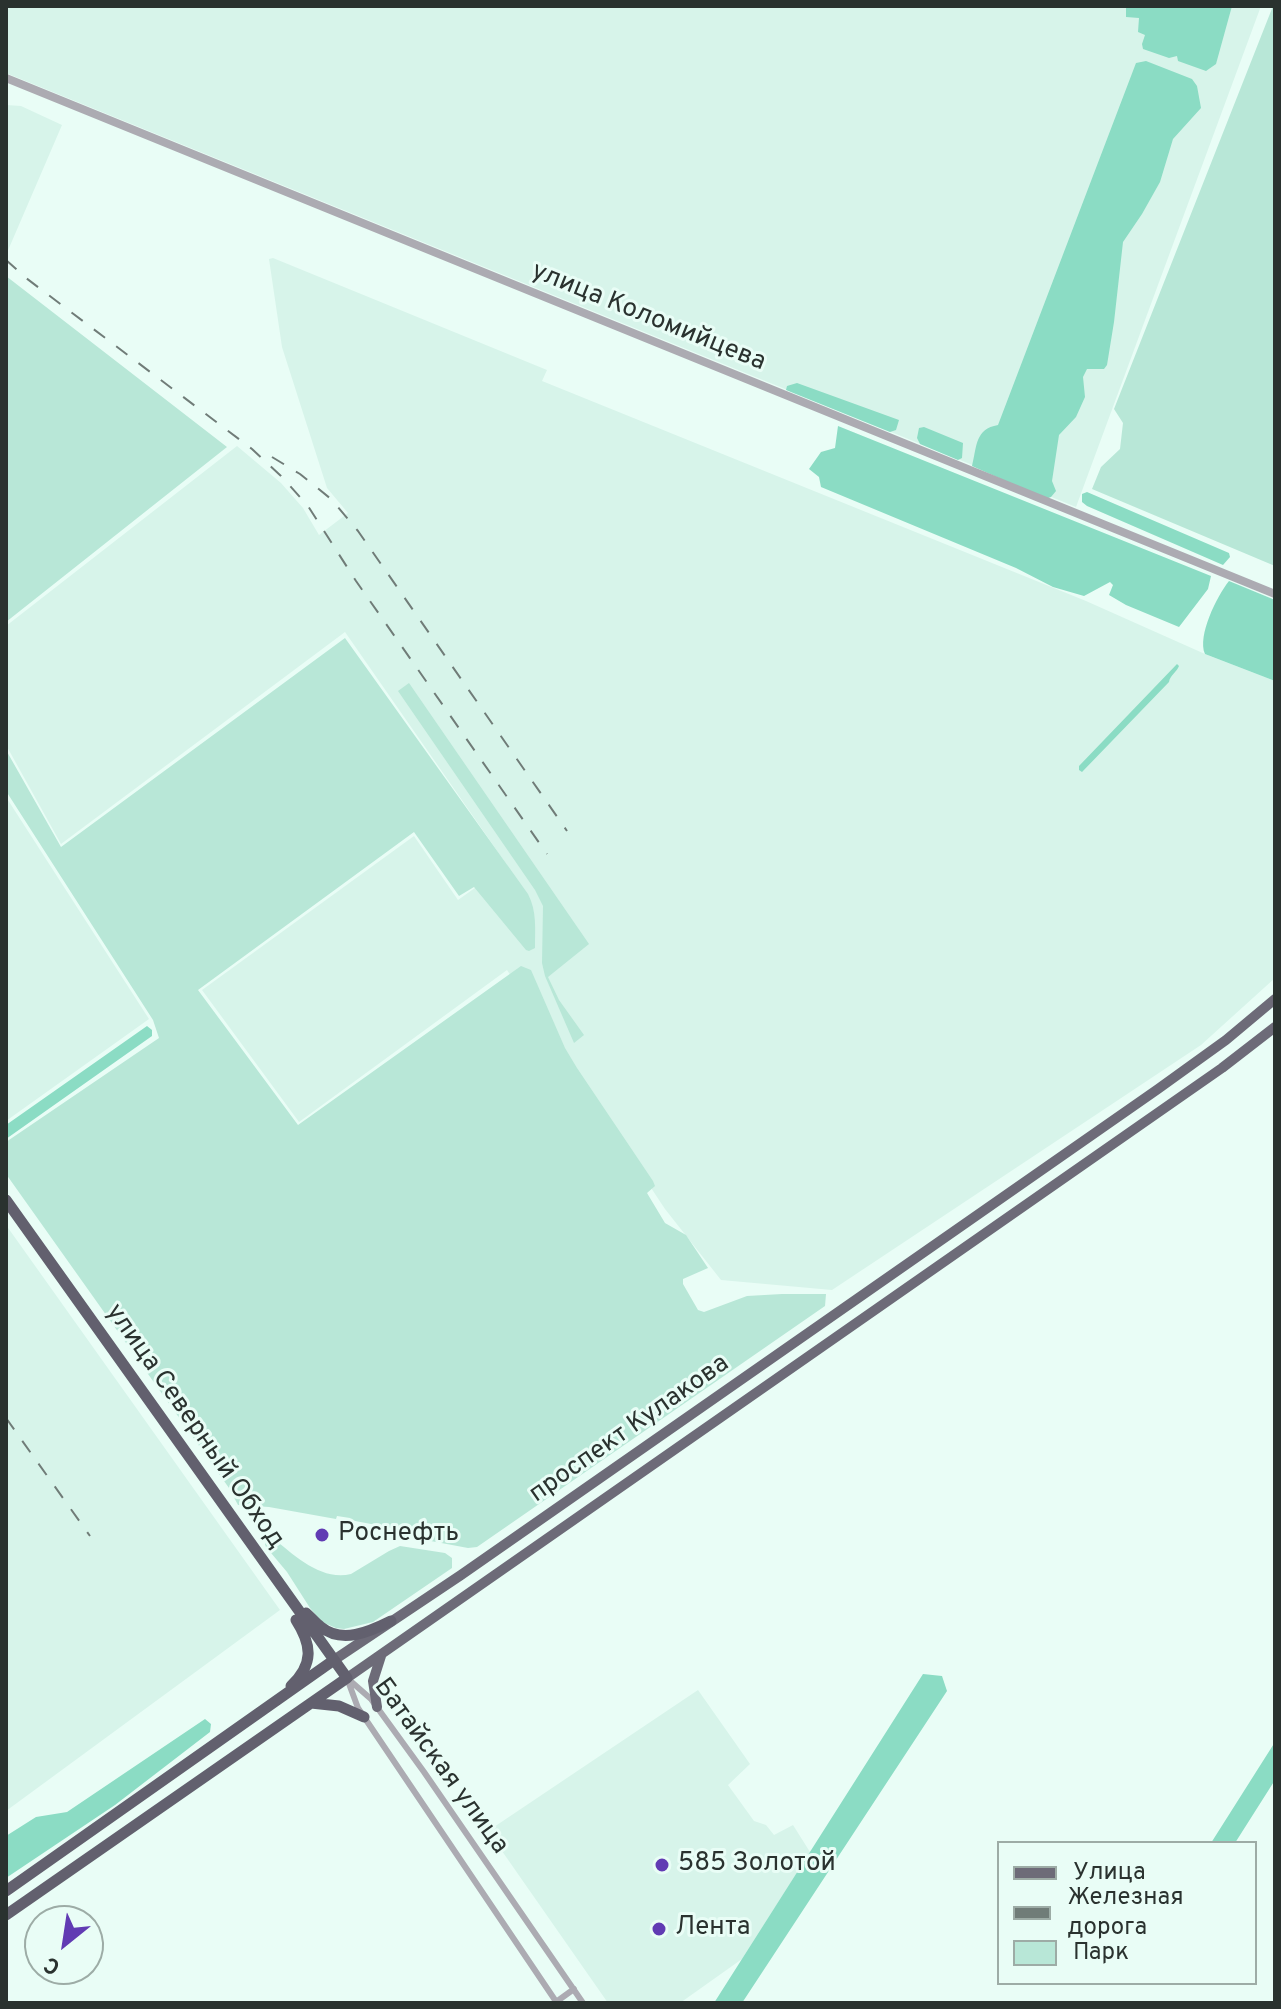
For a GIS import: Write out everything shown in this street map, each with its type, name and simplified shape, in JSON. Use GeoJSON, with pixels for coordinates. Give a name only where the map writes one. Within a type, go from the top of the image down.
{"type":"FeatureCollection","features":[{"type":"Feature","properties":{"kind":"highway","name":"улица Северный Обход"},"geometry":{"type":"LineString","coordinates":[[6,1200],[347,1678]]}},
{"type":"Feature","properties":{"kind":"highway"},"geometry":{"type":"LineString","coordinates":[[295,1607],[333,1634],[355,1635],[391,1621]]}},
{"type":"Feature","properties":{"kind":"highway"},"geometry":{"type":"LineString","coordinates":[[266,1709],[297,1680],[306,1664],[309,1648],[303,1630],[295,1619],[295,1607]]}},
{"type":"Feature","properties":{"kind":"highway","name":"проспект Кулакова"},"geometry":{"type":"LineString","coordinates":[[6,1891],[334,1660]]}},
{"type":"Feature","properties":{"kind":"highway","name":"проспект Кулакова"},"geometry":{"type":"LineString","coordinates":[[6,1915],[347,1678]]}},
{"type":"Feature","properties":{"kind":"highway"},"geometry":{"type":"LineString","coordinates":[[311,1703],[339,1706],[364,1717]]}},
{"type":"Feature","properties":{"kind":"main road","name":"проспект Кулакова"},"geometry":{"type":"LineString","coordinates":[[334,1660],[1158,1089],[1226,1040],[1275,999]]}},
{"type":"Feature","properties":{"kind":"main road","name":"проспект Кулакова"},"geometry":{"type":"LineString","coordinates":[[347,1678],[1209,1077],[1275,1027]]}},
{"type":"Feature","properties":{"kind":"main road"},"geometry":{"type":"LineString","coordinates":[[377,1707],[373,1681],[381,1654]]}},
{"type":"Feature","properties":{"kind":"street","name":"улица Коломийцева"},"geometry":{"type":"LineString","coordinates":[[6,78],[1275,594]]}},
{"type":"Feature","properties":{"kind":"street","name":"Батайская улица"},"geometry":{"type":"LineString","coordinates":[[347,1678],[377,1707],[583,2003]]}},
{"type":"Feature","properties":{"kind":"street","name":"Батайская улица"},"geometry":{"type":"LineString","coordinates":[[347,1678],[358,1708],[556,2002]]}},
{"type":"Feature","properties":{"kind":"street"},"geometry":{"type":"LineString","coordinates":[[450,1844],[466,1833]]}},
{"type":"Feature","properties":{"kind":"street"},"geometry":{"type":"LineString","coordinates":[[505,1925],[521,1914]]}},
{"type":"Feature","properties":{"kind":"street"},"geometry":{"type":"LineString","coordinates":[[556,2002],[574,1989]]}},
{"type":"Feature","properties":{"kind":"shaded area"},"geometry":{"type":"Polygon","coordinates":[[[6,6],[1261,6],[1076,507],[6,73],[6,6]]]}},
{"type":"Feature","properties":{"kind":"shaded area"},"geometry":{"type":"Polygon","coordinates":[[[6,105],[21,106],[62,125],[6,255],[6,105]]]}},
{"type":"Feature","properties":{"kind":"shaded area"},"geometry":{"type":"Polygon","coordinates":[[[273,258],[547,370],[542,381],[1086,601],[1205,654],[1275,681],[1275,978],[1201,1045],[832,1290],[721,1280],[665,1209],[507,970],[299,1122],[202,990],[414,836],[458,900],[507,865],[345,632],[61,844],[6,745],[6,626],[237,446],[281,483],[303,508],[319,535],[348,513],[327,488],[282,347],[269,259],[273,258]]]}},
{"type":"Feature","properties":{"kind":"shaded area"},"geometry":{"type":"Polygon","coordinates":[[[6,797],[149,1019],[6,1121],[6,797]]]}},
{"type":"Feature","properties":{"kind":"shaded area"},"geometry":{"type":"Polygon","coordinates":[[[6,1225],[280,1610],[6,1811],[6,1225]]]}},
{"type":"Feature","properties":{"kind":"shaded area"},"geometry":{"type":"Polygon","coordinates":[[[698,1690],[750,1764],[728,1785],[754,1821],[766,1825],[774,1835],[793,1825],[810,1852],[742,1959],[680,2003],[608,2003],[488,1831],[698,1690]]]}},
{"type":"Feature","properties":{"kind":"green space"},"geometry":{"type":"Polygon","coordinates":[[[1126,6],[1232,6],[1216,64],[1206,71],[1178,61],[1177,56],[1169,58],[1143,49],[1145,35],[1138,32],[1139,18],[1126,17],[1126,6]]]}},
{"type":"Feature","properties":{"kind":"green space"},"geometry":{"type":"Polygon","coordinates":[[[1273,6],[1275,566],[1092,489],[1101,467],[1120,449],[1123,423],[1114,409],[1273,6]]]}},
{"type":"Feature","properties":{"kind":"green space"},"geometry":{"type":"Polygon","coordinates":[[[1146,61],[1192,79],[1197,86],[1201,108],[1173,139],[1160,182],[1123,242],[1107,365],[1104,369],[1087,369],[1083,377],[1085,397],[1076,417],[1059,435],[1052,481],[1056,491],[1046,499],[972,466],[976,445],[985,430],[998,425],[1136,63],[1146,61]]]}},
{"type":"Feature","properties":{"kind":"green space"},"geometry":{"type":"Polygon","coordinates":[[[6,276],[227,447],[6,622],[6,276]]]}},
{"type":"Feature","properties":{"kind":"green space"},"geometry":{"type":"Polygon","coordinates":[[[797,383],[899,420],[896,430],[890,432],[786,390],[787,386],[797,383]]]}},
{"type":"Feature","properties":{"kind":"green space"},"geometry":{"type":"Polygon","coordinates":[[[838,426],[1211,576],[1208,589],[1179,627],[1109,595],[1113,585],[1110,582],[1084,596],[1053,587],[1016,568],[821,487],[819,477],[809,469],[821,452],[835,448],[838,426]]]}},
{"type":"Feature","properties":{"kind":"green space"},"geometry":{"type":"Polygon","coordinates":[[[924,427],[963,443],[962,458],[958,460],[920,444],[917,438],[919,428],[924,427]]]}},
{"type":"Feature","properties":{"kind":"green space"},"geometry":{"type":"Polygon","coordinates":[[[1087,492],[1229,553],[1230,557],[1223,565],[1087,506],[1082,502],[1082,494],[1087,492]]]}},
{"type":"Feature","properties":{"kind":"green space"},"geometry":{"type":"Polygon","coordinates":[[[1229,581],[1275,600],[1275,681],[1205,654],[1206,627],[1229,581]]]}},
{"type":"Feature","properties":{"kind":"green space"},"geometry":{"type":"Polygon","coordinates":[[[345,638],[528,894],[534,914],[535,948],[526,950],[474,887],[459,896],[414,832],[198,990],[298,1125],[521,966],[531,970],[565,1048],[653,1181],[655,1186],[647,1193],[665,1223],[686,1235],[708,1268],[683,1279],[698,1310],[704,1312],[747,1296],[826,1294],[825,1306],[477,1547],[420,1539],[397,1529],[350,1518],[337,1516],[336,1519],[269,1507],[238,1505],[6,1174],[6,1142],[159,1038],[153,1020],[6,791],[6,750],[61,847],[345,638]]]}},
{"type":"Feature","properties":{"kind":"green space"},"geometry":{"type":"Polygon","coordinates":[[[1177,664],[1179,666],[1169,682],[1082,772],[1079,770],[1079,766],[1177,664]]]}},
{"type":"Feature","properties":{"kind":"green space"},"geometry":{"type":"Polygon","coordinates":[[[409,683],[589,944],[548,977],[559,1000],[584,1035],[574,1043],[542,963],[543,906],[398,691],[409,683]]]}},
{"type":"Feature","properties":{"kind":"green space"},"geometry":{"type":"Polygon","coordinates":[[[147,1026],[152,1030],[152,1036],[6,1139],[6,1125],[147,1026]]]}},
{"type":"Feature","properties":{"kind":"green space"},"geometry":{"type":"Polygon","coordinates":[[[268,1538],[273,1538],[309,1565],[329,1574],[351,1574],[400,1546],[445,1553],[452,1558],[452,1568],[373,1622],[336,1628],[322,1622],[310,1608],[287,1572],[266,1547],[268,1538]]]}},
{"type":"Feature","properties":{"kind":"green space"},"geometry":{"type":"Polygon","coordinates":[[[923,1674],[942,1676],[947,1691],[742,2003],[714,2003],[923,1674]]]}},
{"type":"Feature","properties":{"kind":"green space"},"geometry":{"type":"Polygon","coordinates":[[[205,1719],[211,1724],[210,1732],[115,1805],[6,1878],[6,1836],[36,1817],[67,1812],[205,1719]]]}},
{"type":"Feature","properties":{"kind":"green space"},"geometry":{"type":"Polygon","coordinates":[[[1275,1742],[1275,1780],[1236,1841],[1212,1841],[1275,1742]]]}},
{"type":"Feature","properties":{"kind":"railway"},"geometry":{"type":"LineString","coordinates":[[6,260],[252,449],[281,476],[308,506],[356,581],[547,854]]}},
{"type":"Feature","properties":{"kind":"railway"},"geometry":{"type":"LineString","coordinates":[[272,457],[331,499],[358,531],[567,831]]}},
{"type":"Feature","properties":{"kind":"railway"},"geometry":{"type":"LineString","coordinates":[[6,1418],[90,1536]]}},
{"type":"Feature","properties":{"kind":"place","name":"Роснефть"},"geometry":{"type":"Point","coordinates":[322,1535]}},
{"type":"Feature","properties":{"kind":"place","name":"585 Золотой"},"geometry":{"type":"Point","coordinates":[662,1865]}},
{"type":"Feature","properties":{"kind":"place","name":"Лента"},"geometry":{"type":"Point","coordinates":[659,1929]}}]}
